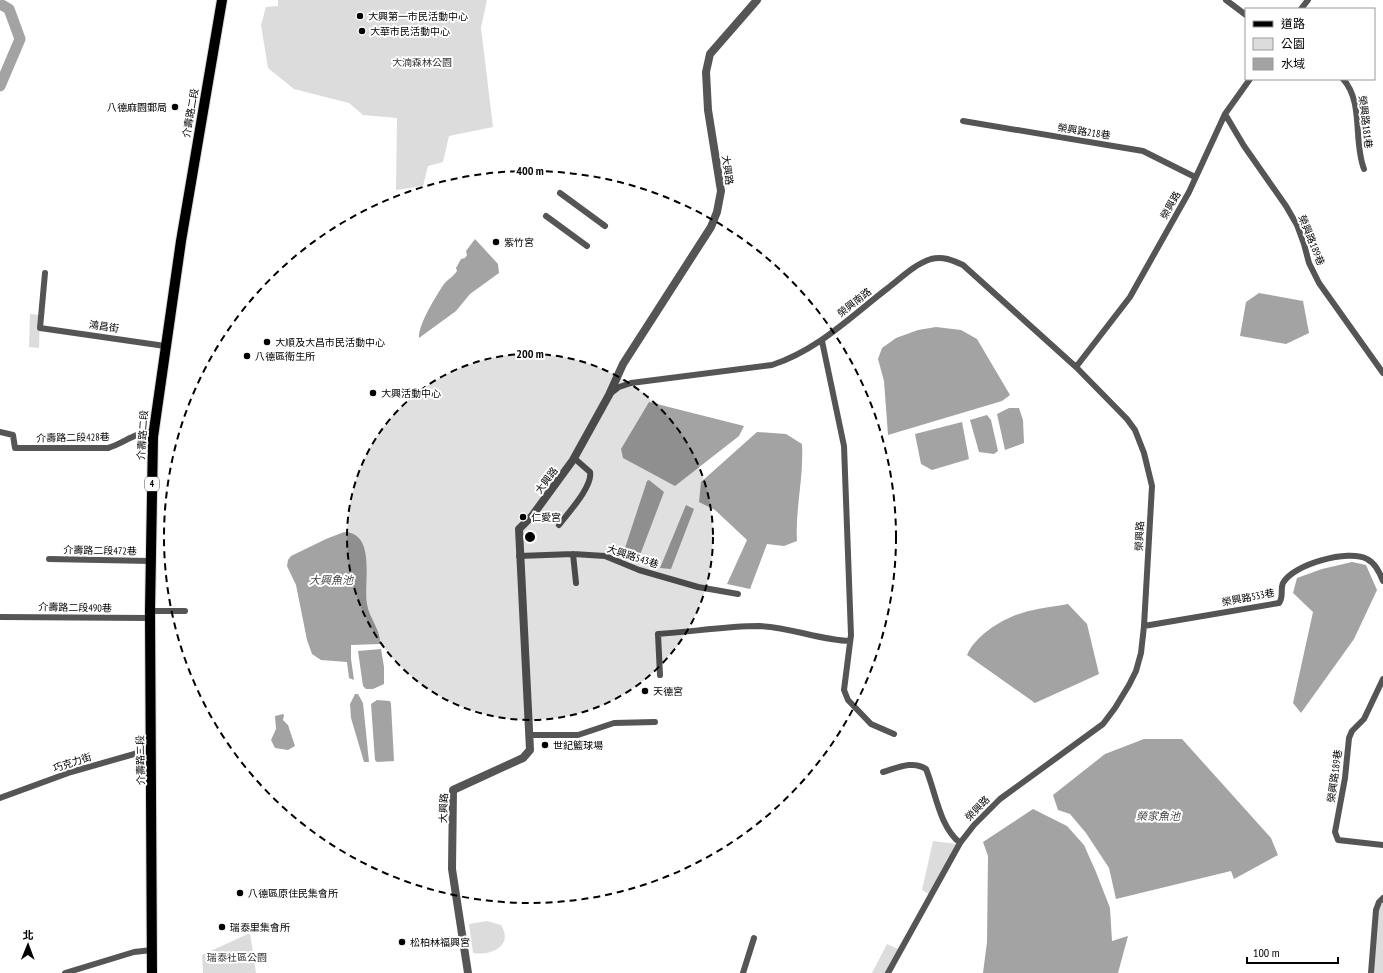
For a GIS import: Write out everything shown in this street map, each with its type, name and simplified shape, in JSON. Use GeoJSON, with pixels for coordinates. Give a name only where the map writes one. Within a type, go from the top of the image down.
{"type":"FeatureCollection","features":[{"type":"Feature","properties":{"kind":"main road","name":"介壽路二段"},"geometry":{"type":"LineString","coordinates":[[152,973],[152,749],[150,615],[154,432],[165,346],[194,159],[222,0]]}},
{"type":"Feature","properties":{"kind":"street","name":"大興路"},"geometry":{"type":"LineString","coordinates":[[468,973],[452,869],[453,790],[523,758],[530,750],[519,556],[519,529],[536,510],[574,458],[609,395],[623,364],[711,227],[717,212],[721,191],[708,110],[706,72],[710,54],[757,0]]}},
{"type":"Feature","properties":{"kind":"street"},"geometry":{"type":"LineString","coordinates":[[1226,0],[1245,14]]}},
{"type":"Feature","properties":{"kind":"street"},"geometry":{"type":"LineString","coordinates":[[1302,8],[1308,0]]}},
{"type":"Feature","properties":{"kind":"street","name":"榮興路"},"geometry":{"type":"LineString","coordinates":[[888,973],[960,843],[974,825],[1000,799],[1103,724],[1115,708],[1136,671],[1144,626],[1152,486],[1148,468],[1135,430],[1127,419],[1076,367],[1130,297],[1189,192],[1224,114],[1249,80]]}},
{"type":"Feature","properties":{"kind":"street","name":"榮興路181巷"},"geometry":{"type":"LineString","coordinates":[[1344,80],[1350,87],[1354,96],[1360,156],[1364,170]]}},
{"type":"Feature","properties":{"kind":"street","name":"榮興路189巷"},"geometry":{"type":"LineString","coordinates":[[1224,114],[1244,146],[1286,206],[1296,225],[1304,244],[1309,263],[1319,283],[1383,373]]}},
{"type":"Feature","properties":{"kind":"street","name":"榮興路218巷"},"geometry":{"type":"LineString","coordinates":[[963,121],[1143,151],[1195,177]]}},
{"type":"Feature","properties":{"kind":"street"},"geometry":{"type":"LineString","coordinates":[[560,193],[605,226]]}},
{"type":"Feature","properties":{"kind":"street"},"geometry":{"type":"LineString","coordinates":[[546,216],[586,246]]}},
{"type":"Feature","properties":{"kind":"street","name":"榮興南路"},"geometry":{"type":"LineString","coordinates":[[609,395],[619,387],[631,383],[772,365],[792,359],[822,342],[843,323],[918,265],[940,257],[963,265],[1076,367]]}},
{"type":"Feature","properties":{"kind":"street","name":"鴻昌街"},"geometry":{"type":"LineString","coordinates":[[45,273],[40,328],[165,346]]}},
{"type":"Feature","properties":{"kind":"street"},"geometry":{"type":"LineString","coordinates":[[822,342],[844,446],[850,641],[844,690],[848,700],[871,724],[894,734]]}},
{"type":"Feature","properties":{"kind":"street","name":"介壽路二段428巷"},"geometry":{"type":"LineString","coordinates":[[0,432],[13,435],[15,448],[108,448],[118,445],[133,435],[144,432],[154,432]]}},
{"type":"Feature","properties":{"kind":"street"},"geometry":{"type":"LineString","coordinates":[[559,525],[585,490],[590,480],[590,472],[574,458]]}},
{"type":"Feature","properties":{"kind":"street"},"geometry":{"type":"LineString","coordinates":[[573,554],[576,583]]}},
{"type":"Feature","properties":{"kind":"street","name":"大興路543巷"},"geometry":{"type":"LineString","coordinates":[[519,556],[573,554],[605,556],[639,570],[698,587],[738,594]]}},
{"type":"Feature","properties":{"kind":"street","name":"榮興路533巷"},"geometry":{"type":"LineString","coordinates":[[1144,626],[1279,603],[1281,600],[1283,583],[1299,570],[1311,563],[1331,558],[1358,555],[1369,559],[1379,571],[1383,581]]}},
{"type":"Feature","properties":{"kind":"street","name":"介壽路二段472巷"},"geometry":{"type":"LineString","coordinates":[[49,559],[151,561]]}},
{"type":"Feature","properties":{"kind":"street","name":"介壽路二段490巷"},"geometry":{"type":"LineString","coordinates":[[0,617],[150,615],[185,611]]}},
{"type":"Feature","properties":{"kind":"street"},"geometry":{"type":"LineString","coordinates":[[660,675],[658,634],[760,626],[795,631],[832,641],[850,641]]}},
{"type":"Feature","properties":{"kind":"street","name":"榮興路189巷"},"geometry":{"type":"LineString","coordinates":[[1383,679],[1364,719],[1352,732],[1349,738],[1345,778],[1335,832],[1338,840],[1383,845]]}},
{"type":"Feature","properties":{"kind":"street"},"geometry":{"type":"LineString","coordinates":[[529,735],[578,735],[614,723],[655,722]]}},
{"type":"Feature","properties":{"kind":"street","name":"巧克力街"},"geometry":{"type":"LineString","coordinates":[[0,798],[71,772],[152,749]]}},
{"type":"Feature","properties":{"kind":"street"},"geometry":{"type":"LineString","coordinates":[[883,772],[914,764],[920,765],[926,770],[946,825],[953,837],[960,843]]}},
{"type":"Feature","properties":{"kind":"street"},"geometry":{"type":"LineString","coordinates":[[1371,973],[1376,910],[1379,902],[1383,898]]}},
{"type":"Feature","properties":{"kind":"street"},"geometry":{"type":"LineString","coordinates":[[743,973],[754,938]]}},
{"type":"Feature","properties":{"kind":"street"},"geometry":{"type":"LineString","coordinates":[[65,973],[134,952],[152,950]]}},
{"type":"Feature","properties":{"kind":"green space","name":"大湳森林公園"},"geometry":{"type":"Polygon","coordinates":[[[278,0],[487,0],[481,28],[493,127],[449,136],[443,162],[428,166],[423,186],[396,190],[397,118],[363,115],[349,103],[294,89],[268,68],[261,25],[266,7],[278,6],[278,0]]]}},
{"type":"Feature","properties":{"kind":"green space"},"geometry":{"type":"Polygon","coordinates":[[[30,314],[40,315],[39,348],[29,347],[30,314]]]}},
{"type":"Feature","properties":{"kind":"green space"},"geometry":{"type":"Polygon","coordinates":[[[933,841],[957,844],[929,894],[922,890],[933,841]]]}},
{"type":"Feature","properties":{"kind":"green space"},"geometry":{"type":"Polygon","coordinates":[[[1383,902],[1383,973],[1371,973],[1376,910],[1383,902]]]}},
{"type":"Feature","properties":{"kind":"green space"},"geometry":{"type":"Polygon","coordinates":[[[487,921],[501,925],[505,939],[503,944],[499,948],[487,953],[473,953],[469,924],[487,921]]]}},
{"type":"Feature","properties":{"kind":"green space","name":"瑞泰社區公園"},"geometry":{"type":"Polygon","coordinates":[[[250,933],[256,973],[203,973],[202,955],[250,933]]]}},
{"type":"Feature","properties":{"kind":"green space"},"geometry":{"type":"Polygon","coordinates":[[[887,944],[898,949],[885,973],[872,973],[887,944]]]}},
{"type":"Feature","properties":{"kind":"water"},"geometry":{"type":"Polygon","coordinates":[[[475,239],[498,264],[499,273],[470,294],[456,311],[419,338],[421,326],[432,303],[444,284],[457,271],[456,268],[461,259],[465,258],[467,255],[466,251],[475,239]]]}},
{"type":"Feature","properties":{"kind":"water"},"geometry":{"type":"Polygon","coordinates":[[[1259,293],[1303,301],[1309,333],[1286,344],[1240,336],[1246,302],[1259,293]]]}},
{"type":"Feature","properties":{"kind":"water"},"geometry":{"type":"Polygon","coordinates":[[[936,327],[961,330],[977,339],[1010,395],[1002,401],[888,435],[884,381],[878,359],[882,348],[896,338],[918,330],[936,327]]]}},
{"type":"Feature","properties":{"kind":"water"},"geometry":{"type":"Polygon","coordinates":[[[649,402],[744,426],[739,436],[675,486],[623,458],[621,449],[649,402]]]}},
{"type":"Feature","properties":{"kind":"water"},"geometry":{"type":"Polygon","coordinates":[[[1009,408],[1019,408],[1023,420],[1024,443],[1005,450],[997,414],[1009,408]]]}},
{"type":"Feature","properties":{"kind":"water"},"geometry":{"type":"Polygon","coordinates":[[[987,415],[991,420],[998,451],[994,454],[979,452],[970,420],[987,415]]]}},
{"type":"Feature","properties":{"kind":"water"},"geometry":{"type":"Polygon","coordinates":[[[962,422],[969,459],[932,470],[921,464],[915,434],[962,422]]]}},
{"type":"Feature","properties":{"kind":"water"},"geometry":{"type":"Polygon","coordinates":[[[757,432],[786,434],[802,444],[802,469],[797,517],[797,541],[784,546],[767,544],[750,589],[727,584],[747,540],[715,510],[699,502],[701,482],[757,432]]]}},
{"type":"Feature","properties":{"kind":"water"},"geometry":{"type":"Polygon","coordinates":[[[649,480],[664,492],[637,563],[622,557],[647,481],[649,480]]]}},
{"type":"Feature","properties":{"kind":"water"},"geometry":{"type":"Polygon","coordinates":[[[686,505],[694,509],[671,569],[660,568],[686,505]]]}},
{"type":"Feature","properties":{"kind":"water","name":"大興魚池"},"geometry":{"type":"Polygon","coordinates":[[[344,532],[354,535],[361,541],[365,550],[367,604],[380,639],[380,644],[351,645],[354,680],[349,678],[347,662],[321,660],[312,654],[307,640],[296,585],[287,566],[288,560],[291,556],[344,532]]]}},
{"type":"Feature","properties":{"kind":"water"},"geometry":{"type":"Polygon","coordinates":[[[1352,562],[1366,565],[1377,590],[1354,639],[1301,713],[1293,703],[1313,612],[1293,593],[1297,578],[1322,569],[1352,562]]]}},
{"type":"Feature","properties":{"kind":"water"},"geometry":{"type":"Polygon","coordinates":[[[1068,604],[1087,624],[1099,674],[1035,703],[967,655],[971,648],[983,635],[1006,619],[1028,611],[1068,604]]]}},
{"type":"Feature","properties":{"kind":"water"},"geometry":{"type":"Polygon","coordinates":[[[381,649],[384,667],[384,684],[373,689],[366,689],[363,686],[358,651],[381,649]]]}},
{"type":"Feature","properties":{"kind":"water"},"geometry":{"type":"Polygon","coordinates":[[[355,694],[358,694],[363,703],[369,762],[364,762],[351,718],[350,704],[355,694]]]}},
{"type":"Feature","properties":{"kind":"water"},"geometry":{"type":"Polygon","coordinates":[[[377,700],[390,701],[391,704],[394,761],[377,762],[375,760],[371,704],[377,700]]]}},
{"type":"Feature","properties":{"kind":"water"},"geometry":{"type":"Polygon","coordinates":[[[283,714],[283,720],[288,725],[295,746],[288,750],[275,748],[271,740],[276,729],[275,716],[283,714]]]}},
{"type":"Feature","properties":{"kind":"water","name":"榮家魚池"},"geometry":{"type":"Polygon","coordinates":[[[1144,739],[1182,739],[1271,838],[1278,855],[1234,879],[1231,871],[1116,899],[1109,868],[1086,833],[1070,814],[1058,810],[1053,795],[1105,754],[1144,739]]]}},
{"type":"Feature","properties":{"kind":"water"},"geometry":{"type":"Polygon","coordinates":[[[1033,809],[1067,826],[1084,845],[1110,908],[1112,941],[1128,936],[1118,973],[983,973],[987,942],[988,856],[983,842],[1033,809]]]}},
{"type":"Feature","properties":{"kind":"waterway"},"geometry":{"type":"LineString","coordinates":[[0,4],[9,9],[20,39],[0,86]]}},
{"type":"Feature","properties":{"kind":"place","name":"大興第一市民活動中心"},"geometry":{"type":"Point","coordinates":[360,16]}},
{"type":"Feature","properties":{"kind":"place","name":"大華市民活動中心"},"geometry":{"type":"Point","coordinates":[362,31]}},
{"type":"Feature","properties":{"kind":"place","name":"八德麻園郵局"},"geometry":{"type":"Point","coordinates":[175,107]}},
{"type":"Feature","properties":{"kind":"place","name":"紫竹宮"},"geometry":{"type":"Point","coordinates":[496,242]}},
{"type":"Feature","properties":{"kind":"place","name":"大順及大昌市民活動中心"},"geometry":{"type":"Point","coordinates":[267,342]}},
{"type":"Feature","properties":{"kind":"place","name":"八德區衛生所"},"geometry":{"type":"Point","coordinates":[247,356]}},
{"type":"Feature","properties":{"kind":"place","name":"大興活動中心"},"geometry":{"type":"Point","coordinates":[373,393]}},
{"type":"Feature","properties":{"kind":"place","name":"仁愛宮"},"geometry":{"type":"Point","coordinates":[523,517]}},
{"type":"Feature","properties":{"kind":"place","name":"天德宮"},"geometry":{"type":"Point","coordinates":[645,691]}},
{"type":"Feature","properties":{"kind":"place","name":"世紀籃球場"},"geometry":{"type":"Point","coordinates":[545,745]}},
{"type":"Feature","properties":{"kind":"place","name":"八德區原住民集會所"},"geometry":{"type":"Point","coordinates":[240,893]}},
{"type":"Feature","properties":{"kind":"place","name":"瑞泰里集會所"},"geometry":{"type":"Point","coordinates":[222,927]}},
{"type":"Feature","properties":{"kind":"place","name":"松柏林福興宮"},"geometry":{"type":"Point","coordinates":[402,942]}}]}
